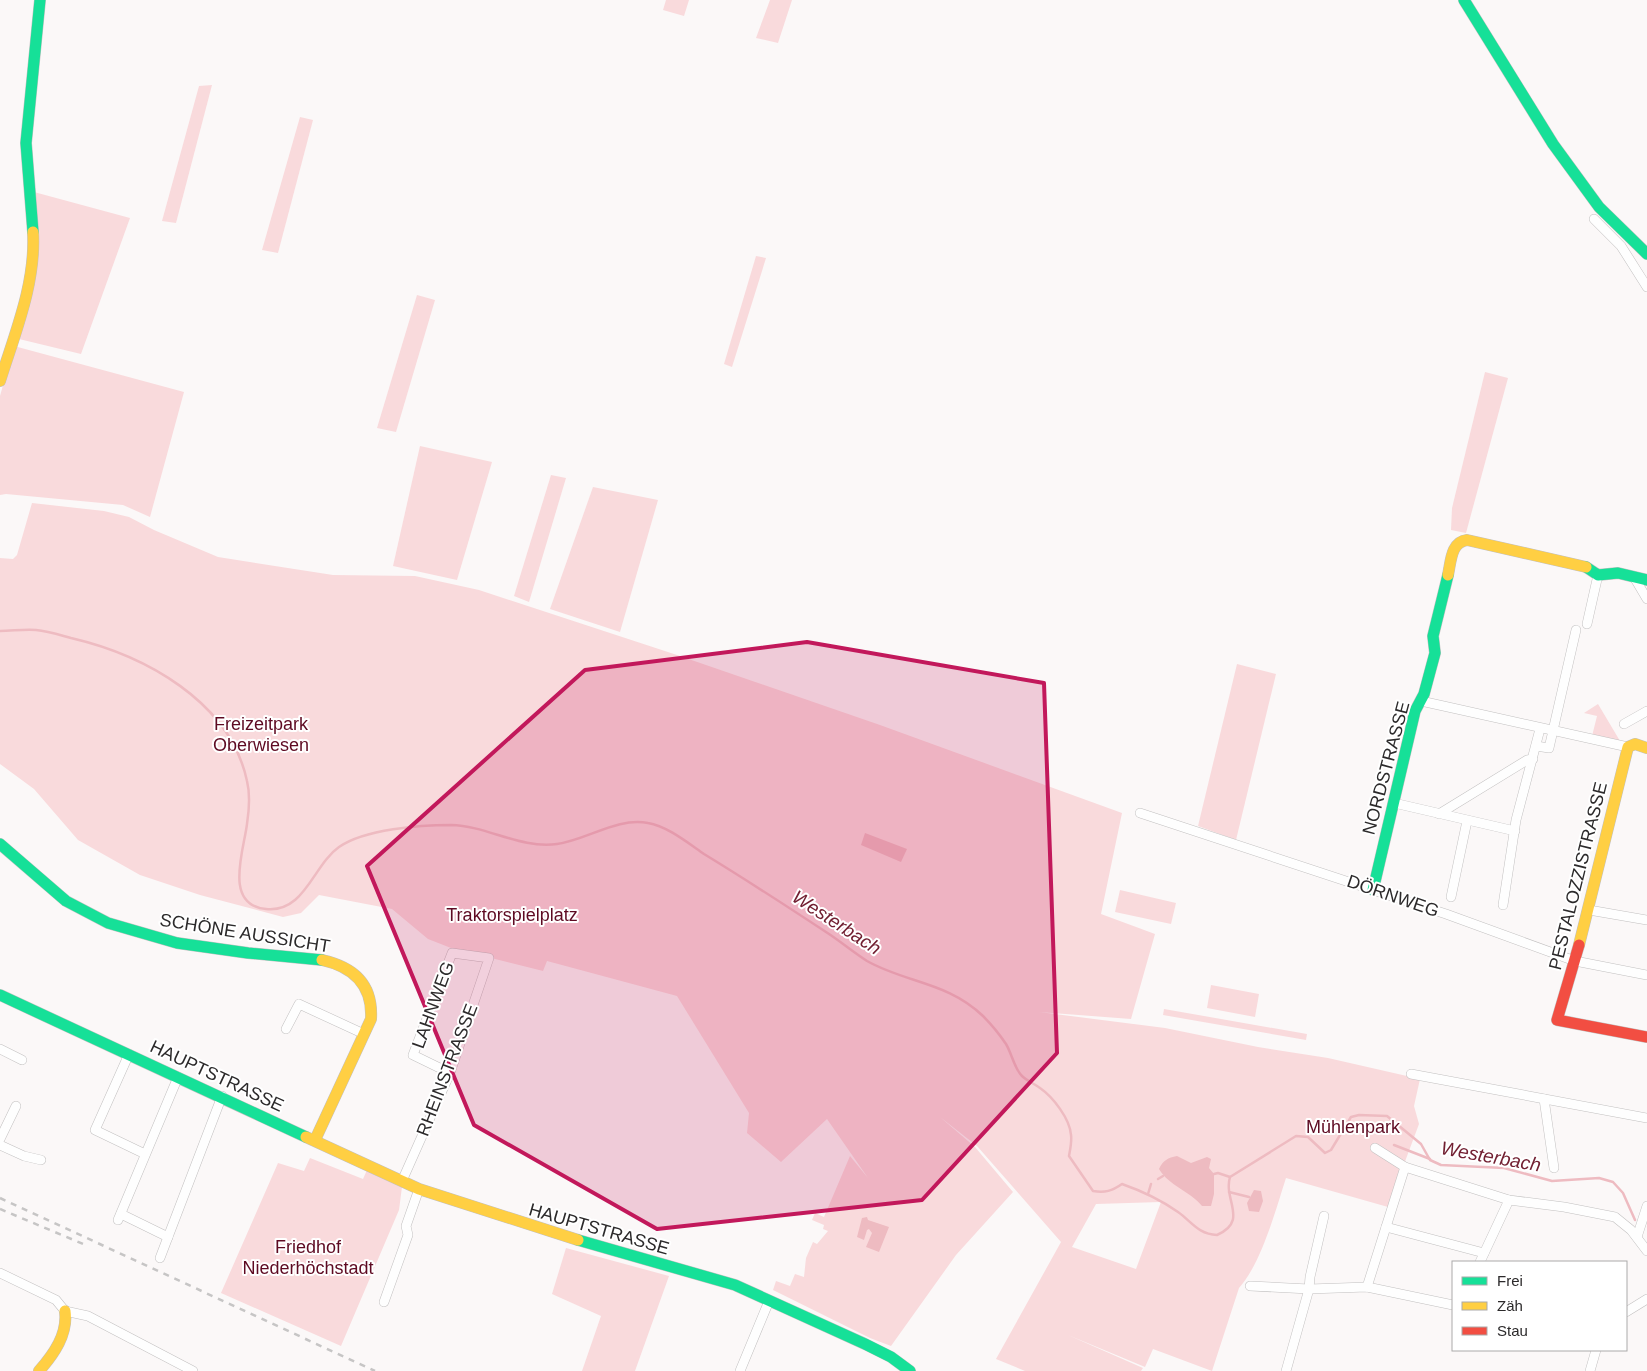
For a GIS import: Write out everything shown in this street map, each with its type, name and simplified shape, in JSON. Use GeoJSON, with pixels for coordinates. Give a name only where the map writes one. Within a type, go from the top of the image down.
{"type":"FeatureCollection","features":[{"type":"Feature","properties":{"kind":"main road"},"geometry":{"type":"LineString","coordinates":[[0,381],[24,305],[34,252],[26,143],[40,0]]}},
{"type":"Feature","properties":{"kind":"main road"},"geometry":{"type":"LineString","coordinates":[[1464,0],[1553,144],[1599,207],[1647,254]]}},
{"type":"Feature","properties":{"kind":"main road","name":"NORDSTRASSE"},"geometry":{"type":"LineString","coordinates":[[1373,890],[1415,711],[1421,701],[1435,653],[1433,636],[1453,548],[1460,541],[1467,540],[1579,564],[1589,568],[1598,575]]}},
{"type":"Feature","properties":{"kind":"main road"},"geometry":{"type":"LineString","coordinates":[[1598,575],[1618,573],[1647,580]]}},
{"type":"Feature","properties":{"kind":"main road"},"geometry":{"type":"LineString","coordinates":[[1631,746],[1647,748]]}},
{"type":"Feature","properties":{"kind":"main road","name":"PESTALOZZISTRASSE"},"geometry":{"type":"LineString","coordinates":[[1631,746],[1589,910],[1557,1020],[1647,1037]]}},
{"type":"Feature","properties":{"kind":"main road","name":"SCHÖNE AUSSICHT"},"geometry":{"type":"LineString","coordinates":[[0,844],[68,902],[105,920],[138,932],[221,950],[313,959],[344,968],[360,981],[372,1003],[370,1019],[315,1140]]}},
{"type":"Feature","properties":{"kind":"main road","name":"HAUPTSTRASSE"},"geometry":{"type":"LineString","coordinates":[[0,995],[222,1096],[419,1189],[529,1226],[736,1285],[865,1344],[891,1357],[910,1371]]}},
{"type":"Feature","properties":{"kind":"main road"},"geometry":{"type":"LineString","coordinates":[[50,1371],[52,1355],[66,1322],[65,1311]]}},
{"type":"Feature","properties":{"kind":"main road"},"geometry":{"type":"LineString","coordinates":[[39,1371],[52,1355]]}},
{"type":"Feature","properties":{"kind":"street"},"geometry":{"type":"LineString","coordinates":[[1594,219],[1621,246],[1647,287]]}},
{"type":"Feature","properties":{"kind":"street"},"geometry":{"type":"LineString","coordinates":[[1587,624],[1598,575]]}},
{"type":"Feature","properties":{"kind":"street"},"geometry":{"type":"LineString","coordinates":[[1634,577],[1647,599]]}},
{"type":"Feature","properties":{"kind":"street"},"geometry":{"type":"LineString","coordinates":[[1536,746],[1548,748],[1576,630]]}},
{"type":"Feature","properties":{"kind":"street"},"geometry":{"type":"LineString","coordinates":[[1421,701],[1540,729],[1631,746]]}},
{"type":"Feature","properties":{"kind":"street"},"geometry":{"type":"LineString","coordinates":[[1624,724],[1647,711]]}},
{"type":"Feature","properties":{"kind":"street"},"geometry":{"type":"LineString","coordinates":[[1502,905],[1515,831],[1540,729]]}},
{"type":"Feature","properties":{"kind":"street"},"geometry":{"type":"LineString","coordinates":[[1439,814],[1468,794],[1527,760],[1533,759]]}},
{"type":"Feature","properties":{"kind":"street"},"geometry":{"type":"LineString","coordinates":[[1394,803],[1515,831]]}},
{"type":"Feature","properties":{"kind":"street","name":"DÖRNWEG"},"geometry":{"type":"LineString","coordinates":[[1140,813],[1491,930],[1575,961],[1647,975]]}},
{"type":"Feature","properties":{"kind":"street"},"geometry":{"type":"LineString","coordinates":[[1451,897],[1467,821]]}},
{"type":"Feature","properties":{"kind":"street"},"geometry":{"type":"LineString","coordinates":[[1589,910],[1647,920]]}},
{"type":"Feature","properties":{"kind":"street","name":"LAHNWEG"},"geometry":{"type":"LineString","coordinates":[[450,1073],[413,1055],[452,953],[489,958]]}},
{"type":"Feature","properties":{"kind":"street","name":"RHEINSTRASSE"},"geometry":{"type":"LineString","coordinates":[[402,1181],[450,1073],[489,958]]}},
{"type":"Feature","properties":{"kind":"street"},"geometry":{"type":"LineString","coordinates":[[286,1029],[299,1004],[364,1034]]}},
{"type":"Feature","properties":{"kind":"street"},"geometry":{"type":"LineString","coordinates":[[0,1049],[22,1060]]}},
{"type":"Feature","properties":{"kind":"street"},"geometry":{"type":"LineString","coordinates":[[129,1054],[95,1130],[145,1154]]}},
{"type":"Feature","properties":{"kind":"street"},"geometry":{"type":"LineString","coordinates":[[1411,1074],[1647,1118]]}},
{"type":"Feature","properties":{"kind":"street"},"geometry":{"type":"LineString","coordinates":[[168,1237],[119,1217],[178,1077]]}},
{"type":"Feature","properties":{"kind":"street"},"geometry":{"type":"LineString","coordinates":[[160,1258],[222,1096]]}},
{"type":"Feature","properties":{"kind":"street"},"geometry":{"type":"LineString","coordinates":[[1544,1099],[1554,1168]]}},
{"type":"Feature","properties":{"kind":"street"},"geometry":{"type":"LineString","coordinates":[[0,1138],[16,1106]]}},
{"type":"Feature","properties":{"kind":"street"},"geometry":{"type":"LineString","coordinates":[[0,1144],[24,1156],[41,1160]]}},
{"type":"Feature","properties":{"kind":"street"},"geometry":{"type":"LineString","coordinates":[[1375,1148],[1405,1167],[1508,1200],[1564,1207],[1615,1217],[1639,1230]]}},
{"type":"Feature","properties":{"kind":"street"},"geometry":{"type":"LineString","coordinates":[[1367,1287],[1405,1167]]}},
{"type":"Feature","properties":{"kind":"street"},"geometry":{"type":"LineString","coordinates":[[384,1302],[408,1235],[406,1226],[419,1189]]}},
{"type":"Feature","properties":{"kind":"street"},"geometry":{"type":"LineString","coordinates":[[1480,1261],[1508,1200]]}},
{"type":"Feature","properties":{"kind":"street"},"geometry":{"type":"LineString","coordinates":[[1647,1206],[1639,1230],[1647,1251]]}},
{"type":"Feature","properties":{"kind":"street"},"geometry":{"type":"LineString","coordinates":[[1286,1371],[1309,1289],[1310,1276],[1324,1216]]}},
{"type":"Feature","properties":{"kind":"street"},"geometry":{"type":"LineString","coordinates":[[1386,1227],[1484,1253]]}},
{"type":"Feature","properties":{"kind":"street"},"geometry":{"type":"LineString","coordinates":[[0,1273],[56,1300],[65,1311],[88,1316],[193,1371]]}},
{"type":"Feature","properties":{"kind":"street"},"geometry":{"type":"LineString","coordinates":[[1250,1286],[1309,1289],[1367,1287],[1452,1305]]}},
{"type":"Feature","properties":{"kind":"street"},"geometry":{"type":"LineString","coordinates":[[1627,1311],[1647,1299]]}},
{"type":"Feature","properties":{"kind":"street"},"geometry":{"type":"LineString","coordinates":[[740,1371],[769,1301]]}},
{"type":"Feature","properties":{"kind":"street"},"geometry":{"type":"LineString","coordinates":[[1590,1371],[1596,1351]]}},
{"type":"Feature","properties":{"kind":"highlighted area"},"geometry":{"type":"Polygon","coordinates":[[[807,642],[1044,683],[1057,1053],[922,1200],[657,1229],[474,1125],[367,866],[585,670],[807,642]]]}},
{"type":"Feature","properties":{"kind":"green space"},"geometry":{"type":"Polygon","coordinates":[[[666,0],[689,0],[684,16],[663,10],[666,0]]]}},
{"type":"Feature","properties":{"kind":"green space"},"geometry":{"type":"Polygon","coordinates":[[[770,0],[792,0],[778,43],[756,38],[770,0]]]}},
{"type":"Feature","properties":{"kind":"green space"},"geometry":{"type":"Polygon","coordinates":[[[212,85],[176,223],[162,221],[199,86],[212,85]]]}},
{"type":"Feature","properties":{"kind":"green space"},"geometry":{"type":"Polygon","coordinates":[[[300,117],[313,120],[278,253],[262,250],[300,117]]]}},
{"type":"Feature","properties":{"kind":"green space"},"geometry":{"type":"Polygon","coordinates":[[[34,192],[130,218],[81,354],[19,339],[38,258],[34,192]]]}},
{"type":"Feature","properties":{"kind":"green space"},"geometry":{"type":"Polygon","coordinates":[[[756,256],[766,258],[732,367],[724,364],[756,256]]]}},
{"type":"Feature","properties":{"kind":"green space"},"geometry":{"type":"Polygon","coordinates":[[[417,295],[435,300],[396,432],[377,428],[417,295]]]}},
{"type":"Feature","properties":{"kind":"green space"},"geometry":{"type":"Polygon","coordinates":[[[14,346],[184,392],[150,517],[123,505],[0,495],[0,396],[14,346]]]}},
{"type":"Feature","properties":{"kind":"green space"},"geometry":{"type":"Polygon","coordinates":[[[1485,372],[1508,378],[1466,533],[1451,530],[1452,508],[1485,372]]]}},
{"type":"Feature","properties":{"kind":"green space"},"geometry":{"type":"Polygon","coordinates":[[[420,446],[492,462],[457,580],[393,566],[420,446]]]}},
{"type":"Feature","properties":{"kind":"green space"},"geometry":{"type":"Polygon","coordinates":[[[551,475],[566,478],[529,602],[514,596],[551,475]]]}},
{"type":"Feature","properties":{"kind":"green space"},"geometry":{"type":"Polygon","coordinates":[[[593,487],[658,500],[620,632],[550,609],[593,487]]]}},
{"type":"Feature","properties":{"kind":"green space","name":"Freizeitpark Oberwiesen"},"geometry":{"type":"Polygon","coordinates":[[[32,503],[104,511],[129,517],[154,530],[218,557],[333,575],[415,576],[479,590],[677,655],[880,725],[1122,813],[1101,914],[1155,934],[1131,1019],[1039,1012],[1165,1028],[1258,1047],[1328,1058],[1420,1079],[1414,1106],[1419,1124],[1388,1207],[1286,1178],[1261,1251],[1247,1278],[1239,1288],[1212,1371],[1153,1349],[1145,1367],[1068,1335],[1143,1368],[1141,1371],[1025,1371],[996,1359],[1061,1242],[977,1146],[940,1117],[975,1147],[1013,1192],[956,1255],[891,1346],[870,1338],[773,1290],[776,1281],[790,1286],[795,1274],[804,1277],[806,1258],[813,1242],[817,1244],[828,1231],[823,1229],[824,1225],[812,1220],[815,1213],[824,1217],[850,1156],[868,1178],[827,1119],[781,1162],[747,1133],[749,1113],[677,996],[547,961],[543,971],[451,948],[428,939],[392,909],[319,895],[301,913],[283,917],[200,895],[140,875],[78,840],[34,789],[0,764],[0,558],[13,559],[17,555],[32,503]],[[1161,1202],[1096,1204],[1072,1247],[1136,1269],[1161,1202]]]}},
{"type":"Feature","properties":{"kind":"green space"},"geometry":{"type":"Polygon","coordinates":[[[1237,664],[1276,674],[1236,840],[1198,826],[1237,664]]]}},
{"type":"Feature","properties":{"kind":"green space"},"geometry":{"type":"Polygon","coordinates":[[[1598,704],[1620,741],[1592,736],[1597,716],[1584,713],[1598,704]]]}},
{"type":"Feature","properties":{"kind":"green space"},"geometry":{"type":"Polygon","coordinates":[[[1120,890],[1176,903],[1171,924],[1115,912],[1120,890]]]}},
{"type":"Feature","properties":{"kind":"green space"},"geometry":{"type":"Polygon","coordinates":[[[1211,985],[1259,994],[1255,1017],[1207,1008],[1211,985]]]}},
{"type":"Feature","properties":{"kind":"green space"},"geometry":{"type":"Polygon","coordinates":[[[1164,1009],[1307,1034],[1306,1040],[1163,1015],[1164,1009]]]}},
{"type":"Feature","properties":{"kind":"green space","name":"Friedhof Niederhöchstadt"},"geometry":{"type":"Polygon","coordinates":[[[310,1158],[363,1179],[367,1170],[402,1187],[399,1210],[341,1346],[221,1293],[278,1163],[304,1171],[310,1158]]]}},
{"type":"Feature","properties":{"kind":"green space"},"geometry":{"type":"Polygon","coordinates":[[[566,1248],[669,1276],[635,1371],[582,1371],[601,1316],[552,1294],[566,1248]]]}},
{"type":"Feature","properties":{"kind":"shaded area"},"geometry":{"type":"Polygon","coordinates":[[[865,833],[907,849],[901,862],[861,845],[865,833]]]}},
{"type":"Feature","properties":{"kind":"shaded area"},"geometry":{"type":"Polygon","coordinates":[[[1177,1156],[1191,1163],[1207,1157],[1211,1159],[1209,1168],[1214,1174],[1214,1194],[1211,1206],[1202,1206],[1192,1196],[1163,1175],[1159,1169],[1162,1163],[1177,1156]]]}},
{"type":"Feature","properties":{"kind":"shaded area"},"geometry":{"type":"Polygon","coordinates":[[[1254,1190],[1261,1191],[1263,1201],[1259,1212],[1249,1211],[1247,1203],[1254,1190]]]}},
{"type":"Feature","properties":{"kind":"shaded area"},"geometry":{"type":"Polygon","coordinates":[[[867,1217],[868,1220],[889,1227],[879,1252],[866,1247],[872,1233],[869,1229],[864,1240],[857,1237],[862,1218],[867,1217]]]}},
{"type":"Feature","properties":{"kind":"waterway","name":"Westerbach"},"geometry":{"type":"LineString","coordinates":[[0,631],[27,630],[54,633],[127,656],[180,686],[203,705],[223,727],[238,753],[247,781],[249,796],[248,813],[239,875],[240,887],[244,898],[253,905],[266,909],[279,908],[290,904],[299,896],[330,855],[339,847],[350,841],[378,832],[409,827],[465,826],[543,845],[568,842],[625,823],[648,823],[663,828],[677,836],[826,932],[867,961],[897,974],[941,989],[970,1005],[983,1016],[1001,1037],[1022,1076],[1045,1092],[1060,1109],[1070,1129],[1069,1156],[1093,1191],[1108,1191],[1122,1184],[1165,1204],[1200,1230],[1217,1235],[1232,1223],[1233,1209],[1229,1186],[1230,1177],[1296,1136],[1308,1137],[1325,1153],[1331,1150],[1351,1117],[1359,1115],[1387,1116],[1421,1144],[1430,1160],[1441,1165],[1504,1168],[1552,1181],[1599,1178],[1613,1182],[1623,1193],[1635,1220]]}},
{"type":"Feature","properties":{"kind":"waterway"},"geometry":{"type":"LineString","coordinates":[[1394,1145],[1430,1159]]}},
{"type":"Feature","properties":{"kind":"waterway"},"geometry":{"type":"LineString","coordinates":[[1214,1174],[1218,1173],[1230,1177]]}},
{"type":"Feature","properties":{"kind":"waterway"},"geometry":{"type":"LineString","coordinates":[[1158,1179],[1163,1176]]}},
{"type":"Feature","properties":{"kind":"waterway"},"geometry":{"type":"LineString","coordinates":[[1148,1194],[1151,1184]]}},
{"type":"Feature","properties":{"kind":"waterway"},"geometry":{"type":"LineString","coordinates":[[1229,1192],[1249,1197]]}},
{"type":"Feature","properties":{"kind":"railway"},"geometry":{"type":"LineString","coordinates":[[0,1198],[375,1371]]}},
{"type":"Feature","properties":{"kind":"railway"},"geometry":{"type":"LineString","coordinates":[[0,1209],[88,1246]]}},
{"type":"Feature","properties":{"kind":"traffic: fast"},"geometry":{"type":"LineString","coordinates":[[33,232],[26,143],[40,0]]}},
{"type":"Feature","properties":{"kind":"traffic: fast"},"geometry":{"type":"LineString","coordinates":[[1464,0],[1553,144],[1599,207],[1647,254]]}},
{"type":"Feature","properties":{"kind":"traffic: fast"},"geometry":{"type":"LineString","coordinates":[[1586,567],[1598,575],[1618,573],[1647,580]]}},
{"type":"Feature","properties":{"kind":"traffic: fast"},"geometry":{"type":"LineString","coordinates":[[1373,890],[1415,711],[1424,694],[1435,653],[1433,636],[1448,575]]}},
{"type":"Feature","properties":{"kind":"traffic: fast"},"geometry":{"type":"LineString","coordinates":[[0,844],[66,901],[108,923],[177,943],[248,953],[322,960]]}},
{"type":"Feature","properties":{"kind":"traffic: fast"},"geometry":{"type":"LineString","coordinates":[[0,995],[306,1137]]}},
{"type":"Feature","properties":{"kind":"traffic: fast"},"geometry":{"type":"LineString","coordinates":[[578,1240],[735,1285],[865,1344],[891,1357],[910,1371]]}},
{"type":"Feature","properties":{"kind":"traffic: slow"},"geometry":{"type":"LineString","coordinates":[[0,381],[28,289],[33,251],[33,232]]}},
{"type":"Feature","properties":{"kind":"traffic: slow"},"geometry":{"type":"LineString","coordinates":[[1448,575],[1455,548],[1458,544],[1467,540],[1586,567]]}},
{"type":"Feature","properties":{"kind":"traffic: slow"},"geometry":{"type":"LineString","coordinates":[[1579,945],[1628,747],[1635,744],[1647,748]]}},
{"type":"Feature","properties":{"kind":"traffic: slow"},"geometry":{"type":"LineString","coordinates":[[315,1140],[371,1019],[369,996],[359,979],[343,967],[322,960]]}},
{"type":"Feature","properties":{"kind":"traffic: slow"},"geometry":{"type":"LineString","coordinates":[[306,1137],[419,1189],[578,1240]]}},
{"type":"Feature","properties":{"kind":"traffic: slow"},"geometry":{"type":"LineString","coordinates":[[39,1371],[59,1343],[64,1328],[65,1311]]}},
{"type":"Feature","properties":{"kind":"traffic: jam"},"geometry":{"type":"LineString","coordinates":[[1579,945],[1557,1020],[1647,1037]]}},
{"type":"Feature","properties":{"kind":"park label","name":"Traktorspielplatz"},"geometry":{"type":"Point","coordinates":[512,915]}},
{"type":"Feature","properties":{"kind":"park label","name":"Mühlenpark"},"geometry":{"type":"Point","coordinates":[1353,1127]}}]}
